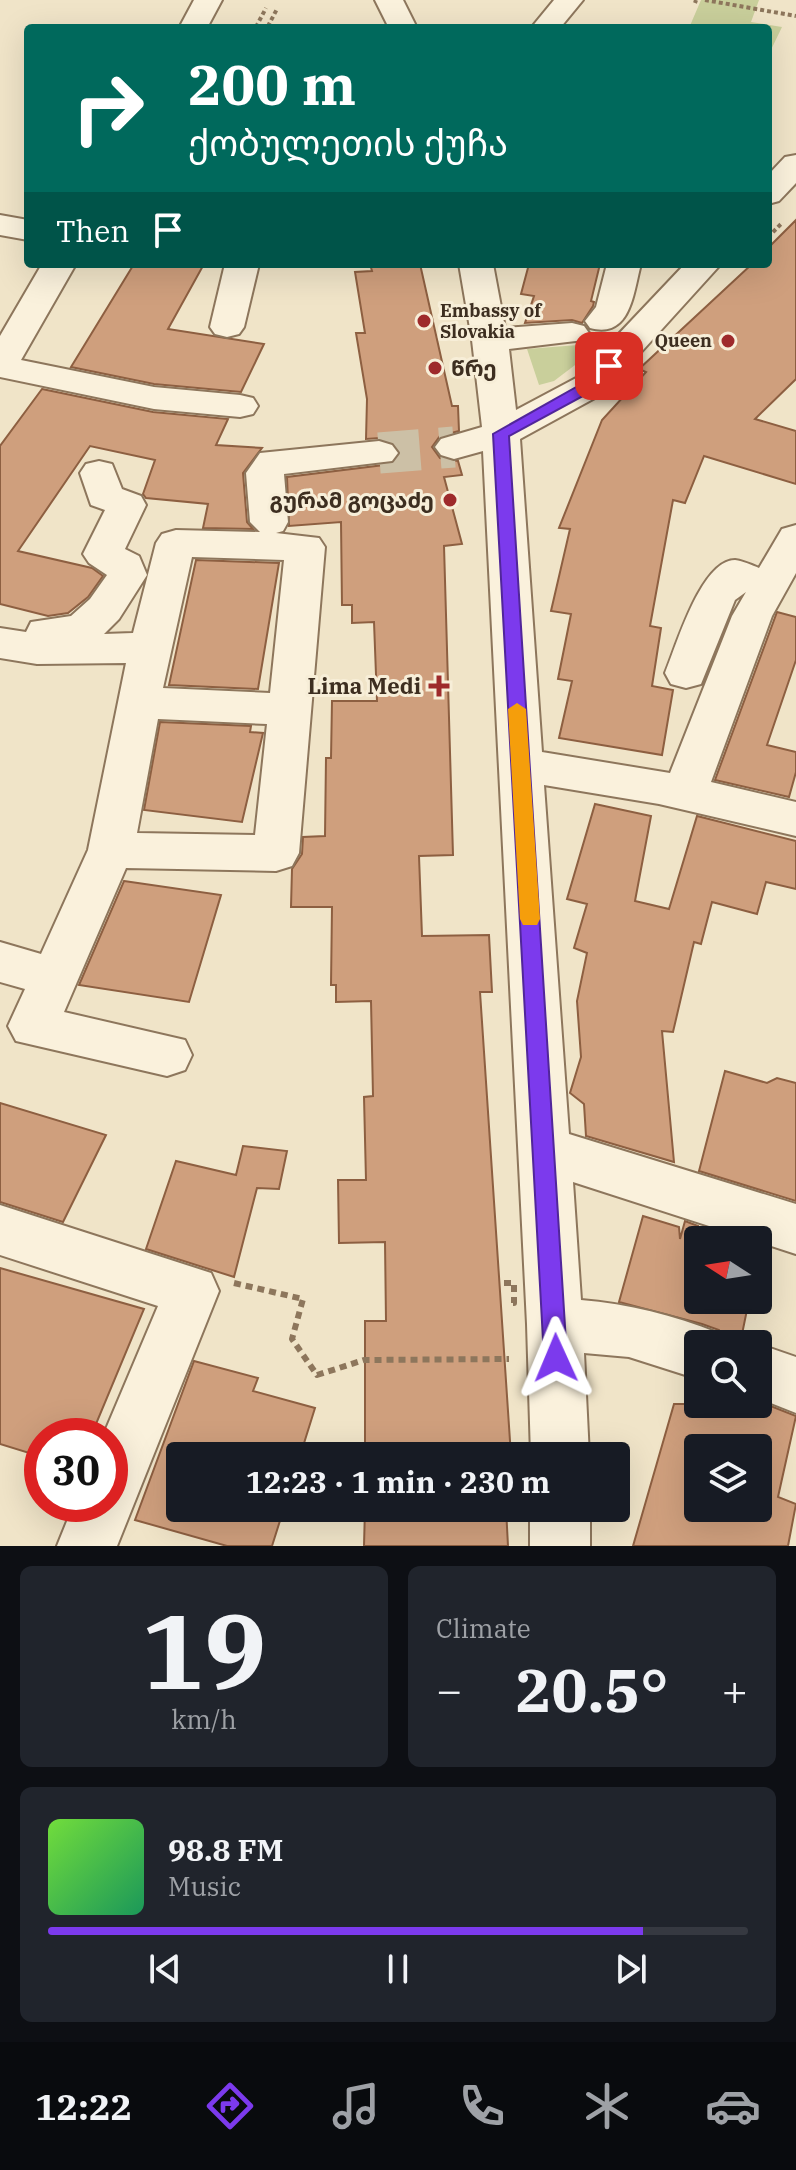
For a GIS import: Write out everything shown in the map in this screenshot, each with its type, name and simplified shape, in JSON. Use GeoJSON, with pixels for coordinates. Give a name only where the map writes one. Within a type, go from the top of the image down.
{"type":"FeatureCollection","features":[{"type":"Feature","properties":{"kind":"street"},"geometry":{"type":"LineString","coordinates":[[195,24],[208,0]]}},
{"type":"Feature","properties":{"kind":"street"},"geometry":{"type":"LineString","coordinates":[[389,0],[401,24]]}},
{"type":"Feature","properties":{"kind":"street"},"geometry":{"type":"LineString","coordinates":[[548,24],[569,0]]}},
{"type":"Feature","properties":{"kind":"street"},"geometry":{"type":"LineString","coordinates":[[772,190],[796,164]]}},
{"type":"Feature","properties":{"kind":"street"},"geometry":{"type":"LineString","coordinates":[[0,225],[24,229]]}},
{"type":"Feature","properties":{"kind":"street"},"geometry":{"type":"LineString","coordinates":[[57,268],[0,366],[154,398],[240,406]]}},
{"type":"Feature","properties":{"kind":"street"},"geometry":{"type":"LineString","coordinates":[[227,327],[241,268]]}},
{"type":"Feature","properties":{"kind":"street"},"geometry":{"type":"LineString","coordinates":[[477,268],[490,340],[501,434],[545,1150],[528,1328],[556,1442]]}},
{"type":"Feature","properties":{"kind":"street"},"geometry":{"type":"LineString","coordinates":[[490,340],[587,327],[612,310],[623,268]]}},
{"type":"Feature","properties":{"kind":"street"},"geometry":{"type":"LineString","coordinates":[[454,447],[501,434],[591,385],[664,307],[699,298],[714,269]]}},
{"type":"Feature","properties":{"kind":"street"},"geometry":{"type":"LineString","coordinates":[[269,522],[265,473],[273,462],[379,453]]}},
{"type":"Feature","properties":{"kind":"street"},"geometry":{"type":"LineString","coordinates":[[0,624],[58,635],[88,627],[103,615],[127,575],[125,566],[103,554],[127,505],[105,496],[99,473]]}},
{"type":"Feature","properties":{"kind":"street"},"geometry":{"type":"LineString","coordinates":[[685,792],[752,616],[796,538]]}},
{"type":"Feature","properties":{"kind":"street"},"geometry":{"type":"LineString","coordinates":[[111,850],[276,853],[305,547],[176,543],[150,648],[111,850],[33,1026],[167,1055]]}},
{"type":"Feature","properties":{"kind":"street"},"geometry":{"type":"LineString","coordinates":[[686,673],[717,595],[735,574],[769,585]]}},
{"type":"Feature","properties":{"kind":"street"},"geometry":{"type":"LineString","coordinates":[[0,643],[37,649],[150,648]]}},
{"type":"Feature","properties":{"kind":"street"},"geometry":{"type":"LineString","coordinates":[[141,703],[290,709]]}},
{"type":"Feature","properties":{"kind":"street"},"geometry":{"type":"LineString","coordinates":[[520,766],[561,770],[685,792],[796,819]]}},
{"type":"Feature","properties":{"kind":"street"},"geometry":{"type":"LineString","coordinates":[[0,962],[56,978]]}},
{"type":"Feature","properties":{"kind":"street"},"geometry":{"type":"LineString","coordinates":[[545,1150],[796,1229]]}},
{"type":"Feature","properties":{"kind":"street"},"geometry":{"type":"LineString","coordinates":[[0,1230],[192,1291],[128,1446]]}},
{"type":"Feature","properties":{"kind":"street"},"geometry":{"type":"LineString","coordinates":[[528,1328],[629,1331],[684,1348]]}},
{"type":"Feature","properties":{"kind":"street"},"geometry":{"type":"LineString","coordinates":[[772,1376],[796,1385]]}},
{"type":"Feature","properties":{"kind":"street"},"geometry":{"type":"LineString","coordinates":[[87,1546],[97,1522]]}},
{"type":"Feature","properties":{"kind":"street"},"geometry":{"type":"LineString","coordinates":[[560,1522],[560,1546]]}},
{"type":"Feature","properties":{"kind":"path"},"geometry":{"type":"LineString","coordinates":[[705,0],[796,16]]}},
{"type":"Feature","properties":{"kind":"path"},"geometry":{"type":"LineString","coordinates":[[258,24],[266,8]]}},
{"type":"Feature","properties":{"kind":"path"},"geometry":{"type":"LineString","coordinates":[[269,24],[277,9]]}},
{"type":"Feature","properties":{"kind":"path"},"geometry":{"type":"LineString","coordinates":[[227,1281],[303,1299],[292,1339],[317,1375],[364,1360],[528,1328],[514,1303],[514,1283],[504,1283]]}},
{"type":"Feature","properties":{"kind":"green space"},"geometry":{"type":"Polygon","coordinates":[[[701,0],[759,0],[751,22],[763,24],[691,24],[701,0]]]}},
{"type":"Feature","properties":{"kind":"green space"},"geometry":{"type":"Polygon","coordinates":[[[772,25],[782,27],[772,48],[772,25]]]}},
{"type":"Feature","properties":{"kind":"green space"},"geometry":{"type":"Polygon","coordinates":[[[604,343],[554,381],[539,385],[527,349],[604,343]]]}},
{"type":"Feature","properties":{"kind":"building"},"geometry":{"type":"Polygon","coordinates":[[[796,220],[796,379],[755,419],[796,431],[796,484],[704,456],[685,503],[673,500],[650,626],[661,628],[652,686],[673,690],[662,755],[559,738],[572,681],[558,679],[571,614],[551,611],[570,529],[559,528],[602,420],[646,372],[639,369],[748,268],[772,268],[772,244],[796,220]]]}},
{"type":"Feature","properties":{"kind":"building"},"geometry":{"type":"Polygon","coordinates":[[[132,268],[202,268],[168,329],[264,344],[241,392],[154,384],[71,367],[132,268]]]}},
{"type":"Feature","properties":{"kind":"building"},"geometry":{"type":"Polygon","coordinates":[[[371,268],[421,268],[452,406],[458,406],[459,431],[440,436],[432,447],[440,458],[458,461],[462,475],[444,477],[462,544],[444,546],[453,855],[419,856],[422,936],[489,935],[492,992],[480,992],[510,1442],[365,1442],[365,1321],[386,1321],[385,1242],[339,1243],[338,1180],[366,1180],[364,1097],[373,1096],[371,1001],[336,1002],[336,985],[331,985],[332,907],[291,907],[292,869],[302,854],[303,837],[325,836],[326,758],[331,758],[332,701],[377,701],[374,622],[352,623],[352,605],[342,605],[341,522],[289,526],[287,477],[392,464],[400,455],[393,442],[380,438],[366,439],[367,399],[356,333],[365,333],[355,272],[372,271],[371,268]]]}},
{"type":"Feature","properties":{"kind":"building"},"geometry":{"type":"Polygon","coordinates":[[[528,268],[599,268],[591,301],[594,302],[593,306],[582,323],[572,320],[525,323],[534,296],[521,294],[528,268]]]}},
{"type":"Feature","properties":{"kind":"building"},"geometry":{"type":"Polygon","coordinates":[[[42,389],[153,412],[228,419],[216,445],[262,448],[243,473],[247,522],[253,529],[203,528],[208,504],[146,498],[143,494],[155,460],[90,446],[18,551],[92,568],[103,576],[88,597],[68,613],[48,616],[0,604],[0,446],[42,389]]]}},
{"type":"Feature","properties":{"kind":"building"},"geometry":{"type":"Polygon","coordinates":[[[196,560],[279,563],[258,689],[169,685],[196,560]]]}},
{"type":"Feature","properties":{"kind":"building"},"geometry":{"type":"Polygon","coordinates":[[[777,612],[796,617],[796,660],[767,745],[796,752],[796,772],[789,797],[715,780],[777,612]]]}},
{"type":"Feature","properties":{"kind":"building"},"geometry":{"type":"Polygon","coordinates":[[[160,722],[251,726],[250,732],[263,733],[242,822],[144,810],[160,722]]]}},
{"type":"Feature","properties":{"kind":"building"},"geometry":{"type":"Polygon","coordinates":[[[595,804],[651,816],[635,901],[669,909],[697,816],[796,841],[796,889],[766,882],[757,914],[712,902],[701,944],[694,942],[673,1032],[662,1031],[674,1162],[586,1136],[584,1104],[570,1093],[581,1057],[577,1001],[587,953],[574,948],[587,904],[567,899],[595,804]]]}},
{"type":"Feature","properties":{"kind":"building"},"geometry":{"type":"Polygon","coordinates":[[[124,881],[221,895],[189,1002],[79,985],[124,881]]]}},
{"type":"Feature","properties":{"kind":"building"},"geometry":{"type":"Polygon","coordinates":[[[725,1071],[767,1083],[777,1078],[796,1083],[796,1201],[699,1171],[725,1071]]]}},
{"type":"Feature","properties":{"kind":"building"},"geometry":{"type":"Polygon","coordinates":[[[0,1103],[106,1135],[63,1222],[0,1202],[0,1103]]]}},
{"type":"Feature","properties":{"kind":"building"},"geometry":{"type":"Polygon","coordinates":[[[243,1146],[287,1151],[279,1189],[257,1188],[234,1277],[146,1249],[176,1161],[236,1175],[243,1146]]]}},
{"type":"Feature","properties":{"kind":"building"},"geometry":{"type":"Polygon","coordinates":[[[643,1216],[679,1227],[680,1239],[685,1221],[698,1226],[684,1226],[684,1314],[746,1314],[743,1330],[719,1330],[619,1302],[643,1216]]]}},
{"type":"Feature","properties":{"kind":"building"},"geometry":{"type":"Polygon","coordinates":[[[0,1268],[144,1309],[99,1418],[24,1418],[24,1451],[0,1444],[0,1268]]]}},
{"type":"Feature","properties":{"kind":"building"},"geometry":{"type":"Polygon","coordinates":[[[194,1361],[258,1378],[253,1391],[315,1408],[304,1442],[166,1442],[166,1522],[280,1522],[272,1546],[227,1546],[135,1520],[194,1361]]]}},
{"type":"Feature","properties":{"kind":"building"},"geometry":{"type":"Polygon","coordinates":[[[674,1404],[684,1404],[684,1418],[772,1418],[772,1407],[796,1416],[778,1497],[796,1504],[788,1546],[633,1546],[674,1404]]]}},
{"type":"Feature","properties":{"kind":"building"},"geometry":{"type":"Polygon","coordinates":[[[365,1522],[507,1522],[508,1546],[364,1546],[365,1522]]]}},
{"type":"Feature","properties":{"kind":"tunnel"},"geometry":{"type":"LineString","coordinates":[[379,453],[454,447]]}},
{"type":"Feature","properties":{"kind":"slow traffic"},"geometry":{"type":"LineString","coordinates":[[517,709],[530,919]]}},
{"type":"Feature","properties":{"kind":"place","name":"Embassy of Slovakia"},"geometry":{"type":"Point","coordinates":[424,321]}},
{"type":"Feature","properties":{"kind":"place","name":"Queen"},"geometry":{"type":"Point","coordinates":[728,341]}},
{"type":"Feature","properties":{"kind":"place","name":"წრე"},"geometry":{"type":"Point","coordinates":[435,368]}},
{"type":"Feature","properties":{"kind":"place","name":"გურამ გოცაძე"},"geometry":{"type":"Point","coordinates":[450,500]}},
{"type":"Feature","properties":{"kind":"place","name":"Lima Medi"},"geometry":{"type":"Point","coordinates":[439,686]}},
{"type":"Feature","properties":{"kind":"route"},"geometry":{"type":"LineString","coordinates":[[556,1358],[501,434],[591,385],[609,366]]}}]}
